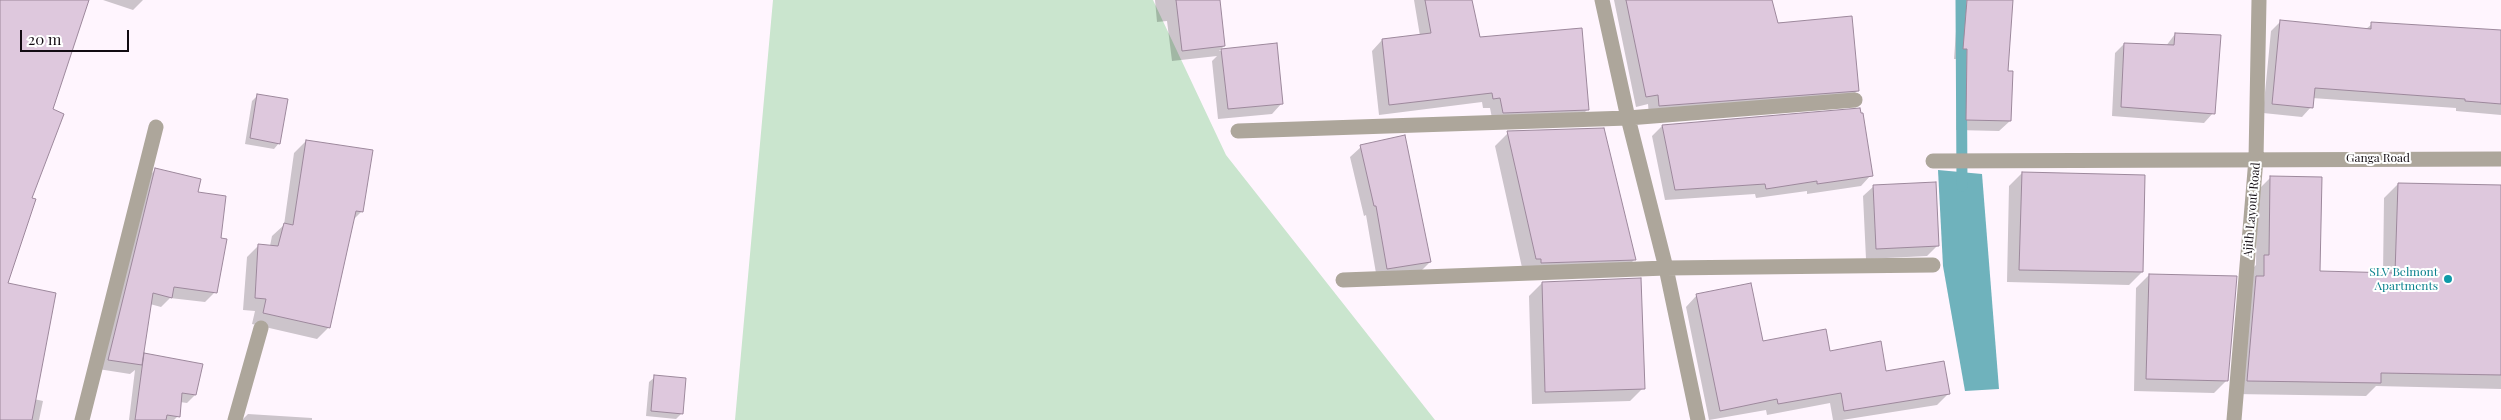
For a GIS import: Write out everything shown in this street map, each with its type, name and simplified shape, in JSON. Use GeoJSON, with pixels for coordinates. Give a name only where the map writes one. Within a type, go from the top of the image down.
{"type":"FeatureCollection","features":[{"type":"Feature","properties":{"kind":"street"},"geometry":{"type":"LineString","coordinates":[[1602,0],[1628,118],[1666,268],[1698,420]]}},
{"type":"Feature","properties":{"kind":"street","name":"Ajith Layout Road"},"geometry":{"type":"LineString","coordinates":[[2234,420],[2256,159],[2259,0]]}},
{"type":"Feature","properties":{"kind":"street"},"geometry":{"type":"LineString","coordinates":[[1238,131],[1628,118],[1855,100]]}},
{"type":"Feature","properties":{"kind":"street"},"geometry":{"type":"LineString","coordinates":[[82,420],[156,127]]}},
{"type":"Feature","properties":{"kind":"street","name":"Ganga Road"},"geometry":{"type":"LineString","coordinates":[[1933,161],[2501,159]]}},
{"type":"Feature","properties":{"kind":"street"},"geometry":{"type":"LineString","coordinates":[[1344,280],[1666,268],[1933,265]]}},
{"type":"Feature","properties":{"kind":"street"},"geometry":{"type":"LineString","coordinates":[[235,420],[261,328]]}},
{"type":"Feature","properties":{"kind":"green space"},"geometry":{"type":"Polygon","coordinates":[[[773,0],[1153,0],[1226,155],[1435,420],[735,420],[773,0]]]}},
{"type":"Feature","properties":{"kind":"water"},"geometry":{"type":"Polygon","coordinates":[[[1938,170],[1982,174],[1999,389],[1965,391],[1943,266],[1938,170]]]}},
{"type":"Feature","properties":{"kind":"building"},"geometry":{"type":"Polygon","coordinates":[[[0,0],[89,0],[53,109],[64,114],[32,198],[36,199],[8,283],[56,293],[32,420],[0,420],[0,0]]]}},
{"type":"Feature","properties":{"kind":"building"},"geometry":{"type":"Polygon","coordinates":[[[1176,0],[1220,0],[1225,46],[1182,51],[1176,0]]]}},
{"type":"Feature","properties":{"kind":"building"},"geometry":{"type":"Polygon","coordinates":[[[1425,0],[1472,0],[1480,37],[1582,28],[1589,110],[1503,113],[1500,98],[1493,99],[1492,93],[1389,105],[1382,39],[1431,33],[1425,0]]]}},
{"type":"Feature","properties":{"kind":"building"},"geometry":{"type":"Polygon","coordinates":[[[1626,0],[1772,0],[1778,23],[1852,16],[1859,91],[1659,106],[1658,95],[1646,97],[1626,0]]]}},
{"type":"Feature","properties":{"kind":"building"},"geometry":{"type":"Polygon","coordinates":[[[1967,0],[2013,0],[2008,71],[2013,71],[2011,121],[1966,120],[1967,49],[1963,49],[1967,0]]]}},
{"type":"Feature","properties":{"kind":"building"},"geometry":{"type":"Polygon","coordinates":[[[2280,20],[2371,29],[2371,22],[2501,30],[2501,104],[2465,101],[2465,99],[2315,88],[2313,108],[2272,104],[2280,20]]]}},
{"type":"Feature","properties":{"kind":"building"},"geometry":{"type":"Polygon","coordinates":[[[2175,33],[2221,35],[2215,114],[2121,107],[2124,43],[2174,45],[2175,33]]]}},
{"type":"Feature","properties":{"kind":"building"},"geometry":{"type":"Polygon","coordinates":[[[1277,43],[1283,104],[1228,109],[1221,49],[1277,43]]]}},
{"type":"Feature","properties":{"kind":"building"},"geometry":{"type":"Polygon","coordinates":[[[257,94],[288,99],[280,144],[250,138],[257,94]]]}},
{"type":"Feature","properties":{"kind":"building"},"geometry":{"type":"Polygon","coordinates":[[[1860,108],[1861,113],[1863,113],[1873,176],[1817,184],[1817,181],[1766,189],[1765,184],[1675,190],[1662,125],[1860,108]]]}},
{"type":"Feature","properties":{"kind":"building"},"geometry":{"type":"Polygon","coordinates":[[[1604,128],[1636,260],[1541,263],[1541,259],[1536,259],[1507,131],[1604,128]]]}},
{"type":"Feature","properties":{"kind":"building"},"geometry":{"type":"Polygon","coordinates":[[[1405,135],[1431,262],[1387,269],[1376,206],[1374,206],[1360,145],[1405,135]]]}},
{"type":"Feature","properties":{"kind":"building"},"geometry":{"type":"Polygon","coordinates":[[[306,140],[373,150],[363,212],[356,211],[330,328],[263,313],[266,299],[255,298],[258,244],[278,246],[284,223],[293,225],[306,140]]]}},
{"type":"Feature","properties":{"kind":"building"},"geometry":{"type":"Polygon","coordinates":[[[155,168],[201,179],[198,192],[226,196],[221,238],[227,239],[217,293],[174,287],[172,298],[153,293],[142,365],[108,360],[155,168]]]}},
{"type":"Feature","properties":{"kind":"building"},"geometry":{"type":"Polygon","coordinates":[[[2022,172],[2145,175],[2143,272],[2019,270],[2022,172]]]}},
{"type":"Feature","properties":{"kind":"building"},"geometry":{"type":"Polygon","coordinates":[[[2270,176],[2322,177],[2320,271],[2395,273],[2398,183],[2501,185],[2501,375],[2381,373],[2381,383],[2247,381],[2256,276],[2264,276],[2264,255],[2269,255],[2270,176]]]}},
{"type":"Feature","properties":{"kind":"building"},"geometry":{"type":"Polygon","coordinates":[[[1936,182],[1939,246],[1876,249],[1873,185],[1936,182]]]}},
{"type":"Feature","properties":{"kind":"building"},"geometry":{"type":"Polygon","coordinates":[[[2149,274],[2237,276],[2228,381],[2146,379],[2149,274]]]}},
{"type":"Feature","properties":{"kind":"building"},"geometry":{"type":"Polygon","coordinates":[[[1641,278],[1645,389],[1545,392],[1542,282],[1641,278]]]}},
{"type":"Feature","properties":{"kind":"building"},"geometry":{"type":"Polygon","coordinates":[[[1751,283],[1763,341],[1826,329],[1830,351],[1881,341],[1886,371],[1944,361],[1950,394],[1844,411],[1841,393],[1778,404],[1777,399],[1720,411],[1696,294],[1751,283]]]}},
{"type":"Feature","properties":{"kind":"building"},"geometry":{"type":"Polygon","coordinates":[[[144,353],[203,364],[196,395],[182,393],[180,417],[167,415],[166,420],[135,420],[144,353]]]}},
{"type":"Feature","properties":{"kind":"building"},"geometry":{"type":"Polygon","coordinates":[[[654,375],[686,378],[683,414],[651,411],[654,375]]]}},
{"type":"Feature","properties":{"kind":"waterway"},"geometry":{"type":"LineString","coordinates":[[1961,0],[1962,186]]}},
{"type":"Feature","properties":{"kind":"place","name":"SLV Belmont Apartments"},"geometry":{"type":"Point","coordinates":[2448,279]}}]}
